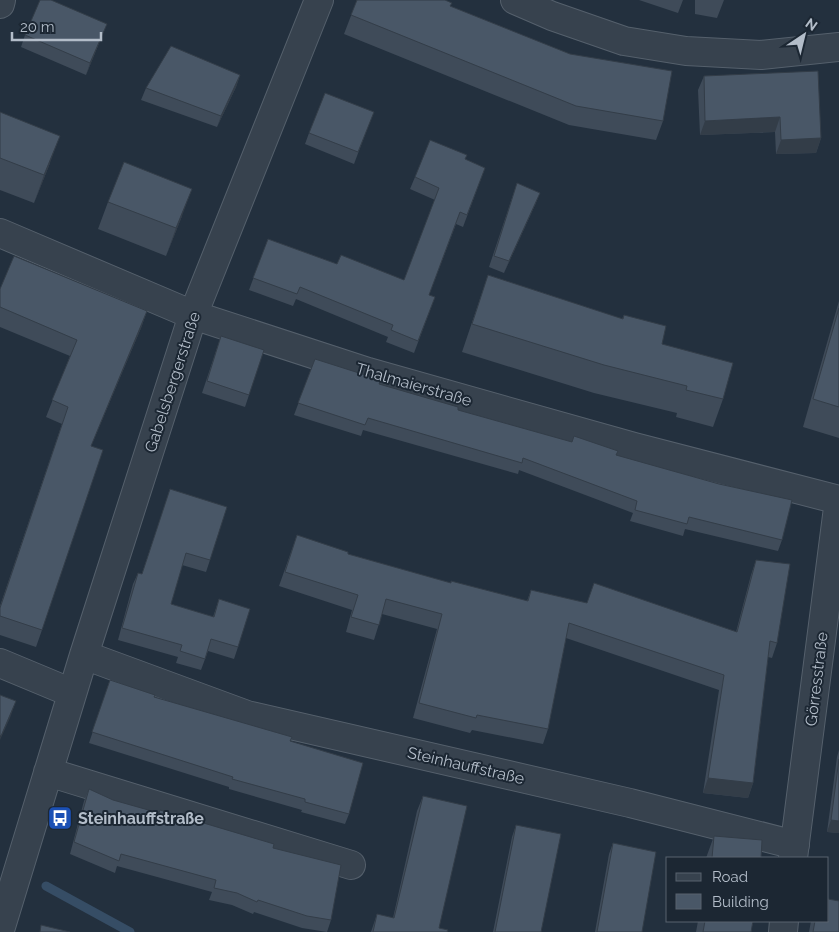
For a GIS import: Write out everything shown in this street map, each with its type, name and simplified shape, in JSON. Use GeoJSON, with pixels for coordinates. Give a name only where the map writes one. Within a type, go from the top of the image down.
{"type":"FeatureCollection","features":[{"type":"Feature","properties":{"kind":"street"},"geometry":{"type":"LineString","coordinates":[[0,4],[2,0]]}},
{"type":"Feature","properties":{"kind":"street","name":"Gabelsbergerstraße"},"geometry":{"type":"LineString","coordinates":[[0,930],[72,693],[194,315],[320,0]]}},
{"type":"Feature","properties":{"kind":"street"},"geometry":{"type":"LineString","coordinates":[[515,0],[552,16],[624,41],[686,51],[761,56],[839,47]]}},
{"type":"Feature","properties":{"kind":"street","name":"Thalmaierstraße"},"geometry":{"type":"LineString","coordinates":[[0,233],[194,315],[368,372],[634,447],[839,500]]}},
{"type":"Feature","properties":{"kind":"street","name":"Görresstraße"},"geometry":{"type":"LineString","coordinates":[[794,852],[839,500]]}},
{"type":"Feature","properties":{"kind":"street","name":"Steinhauffstraße"},"geometry":{"type":"LineString","coordinates":[[84,655],[247,715],[621,801],[794,852]]}},
{"type":"Feature","properties":{"kind":"street"},"geometry":{"type":"LineString","coordinates":[[0,663],[72,693]]}},
{"type":"Feature","properties":{"kind":"street"},"geometry":{"type":"LineString","coordinates":[[48,772],[351,865]]}},
{"type":"Feature","properties":{"kind":"building"},"geometry":{"type":"Polygon","coordinates":[[[40,0],[51,0],[107,24],[90,63],[25,35],[40,0]]]}},
{"type":"Feature","properties":{"kind":"building"},"geometry":{"type":"Polygon","coordinates":[[[357,0],[445,0],[452,3],[450,6],[570,54],[672,71],[663,121],[576,106],[351,15],[357,0]]]}},
{"type":"Feature","properties":{"kind":"building"},"geometry":{"type":"Polygon","coordinates":[[[171,46],[240,75],[221,116],[146,88],[171,46]]]}},
{"type":"Feature","properties":{"kind":"building"},"geometry":{"type":"Polygon","coordinates":[[[818,71],[821,138],[781,140],[780,117],[705,121],[704,76],[818,71]]]}},
{"type":"Feature","properties":{"kind":"building"},"geometry":{"type":"Polygon","coordinates":[[[325,93],[374,112],[358,152],[309,133],[325,93]]]}},
{"type":"Feature","properties":{"kind":"building"},"geometry":{"type":"Polygon","coordinates":[[[0,112],[60,136],[44,175],[0,158],[0,112]]]}},
{"type":"Feature","properties":{"kind":"building"},"geometry":{"type":"Polygon","coordinates":[[[430,140],[467,155],[465,159],[485,168],[467,215],[460,212],[429,295],[435,297],[418,341],[391,330],[393,325],[300,287],[297,294],[253,278],[268,239],[337,264],[341,255],[404,280],[439,188],[415,177],[430,140]]]}},
{"type":"Feature","properties":{"kind":"building"},"geometry":{"type":"Polygon","coordinates":[[[124,162],[192,189],[176,228],[108,202],[124,162]]]}},
{"type":"Feature","properties":{"kind":"building"},"geometry":{"type":"Polygon","coordinates":[[[517,183],[540,193],[509,261],[494,256],[517,183]]]}},
{"type":"Feature","properties":{"kind":"building"},"geometry":{"type":"Polygon","coordinates":[[[14,256],[147,311],[91,446],[103,450],[42,630],[0,616],[0,608],[68,407],[52,400],[77,340],[0,307],[0,289],[14,256]]]}},
{"type":"Feature","properties":{"kind":"building"},"geometry":{"type":"Polygon","coordinates":[[[488,275],[623,319],[624,315],[666,326],[662,344],[733,363],[723,399],[686,390],[687,386],[604,365],[472,324],[488,275]]]}},
{"type":"Feature","properties":{"kind":"building"},"geometry":{"type":"Polygon","coordinates":[[[839,308],[839,407],[813,399],[839,308]]]}},
{"type":"Feature","properties":{"kind":"building"},"geometry":{"type":"Polygon","coordinates":[[[221,336],[264,350],[249,395],[207,381],[221,336]]]}},
{"type":"Feature","properties":{"kind":"building"},"geometry":{"type":"Polygon","coordinates":[[[315,359],[381,380],[379,384],[458,407],[458,410],[572,442],[574,436],[618,451],[616,455],[719,484],[792,500],[782,540],[689,517],[687,524],[635,510],[637,501],[523,458],[522,463],[368,418],[365,425],[298,403],[315,359]]]}},
{"type":"Feature","properties":{"kind":"building"},"geometry":{"type":"Polygon","coordinates":[[[170,489],[227,507],[210,560],[186,553],[171,604],[214,617],[219,599],[250,609],[238,647],[211,639],[205,659],[180,651],[182,645],[122,628],[138,573],[142,574],[170,489]]]}},
{"type":"Feature","properties":{"kind":"building"},"geometry":{"type":"Polygon","coordinates":[[[297,535],[348,552],[348,554],[451,583],[451,581],[528,601],[531,590],[587,603],[594,583],[737,632],[756,560],[790,564],[777,643],[770,641],[753,783],[708,778],[724,675],[569,623],[548,729],[477,715],[476,718],[419,703],[442,614],[386,599],[379,625],[351,617],[358,595],[285,572],[297,535]]]}},
{"type":"Feature","properties":{"kind":"building"},"geometry":{"type":"Polygon","coordinates":[[[110,680],[155,695],[154,697],[292,737],[290,741],[363,763],[349,814],[305,802],[305,799],[232,779],[233,777],[92,732],[110,680]]]}},
{"type":"Feature","properties":{"kind":"building"},"geometry":{"type":"Polygon","coordinates":[[[0,695],[16,701],[1,736],[0,735],[0,695]]]}},
{"type":"Feature","properties":{"kind":"building"},"geometry":{"type":"Polygon","coordinates":[[[839,759],[839,821],[831,820],[839,759]]]}},
{"type":"Feature","properties":{"kind":"building"},"geometry":{"type":"Polygon","coordinates":[[[89,789],[113,800],[159,813],[160,810],[274,844],[273,848],[341,865],[331,920],[307,916],[258,900],[257,902],[237,893],[214,888],[216,880],[121,854],[119,861],[74,842],[89,789]]]}},
{"type":"Feature","properties":{"kind":"building"},"geometry":{"type":"Polygon","coordinates":[[[423,796],[467,806],[439,928],[448,930],[447,932],[373,932],[377,914],[394,918],[423,796]]]}},
{"type":"Feature","properties":{"kind":"building"},"geometry":{"type":"Polygon","coordinates":[[[516,825],[561,834],[541,932],[495,932],[516,825]]]}},
{"type":"Feature","properties":{"kind":"building"},"geometry":{"type":"Polygon","coordinates":[[[714,836],[762,840],[761,857],[712,857],[714,836]]]}},
{"type":"Feature","properties":{"kind":"building"},"geometry":{"type":"Polygon","coordinates":[[[613,843],[656,852],[642,932],[597,932],[613,843]]]}},
{"type":"Feature","properties":{"kind":"building"},"geometry":{"type":"Polygon","coordinates":[[[829,899],[839,901],[839,932],[813,932],[815,922],[829,922],[829,899]]]}},
{"type":"Feature","properties":{"kind":"building"},"geometry":{"type":"Polygon","coordinates":[[[705,922],[753,922],[751,932],[703,932],[705,922]]]}},
{"type":"Feature","properties":{"kind":"building"},"geometry":{"type":"Polygon","coordinates":[[[41,925],[70,932],[40,932],[41,925]]]}},
{"type":"Feature","properties":{"kind":"waterway"},"geometry":{"type":"LineString","coordinates":[[46,886],[130,932]]}},
{"type":"Feature","properties":{"kind":"place","name":"Steinhauffstraße"},"geometry":{"type":"Point","coordinates":[60,818]}}]}
